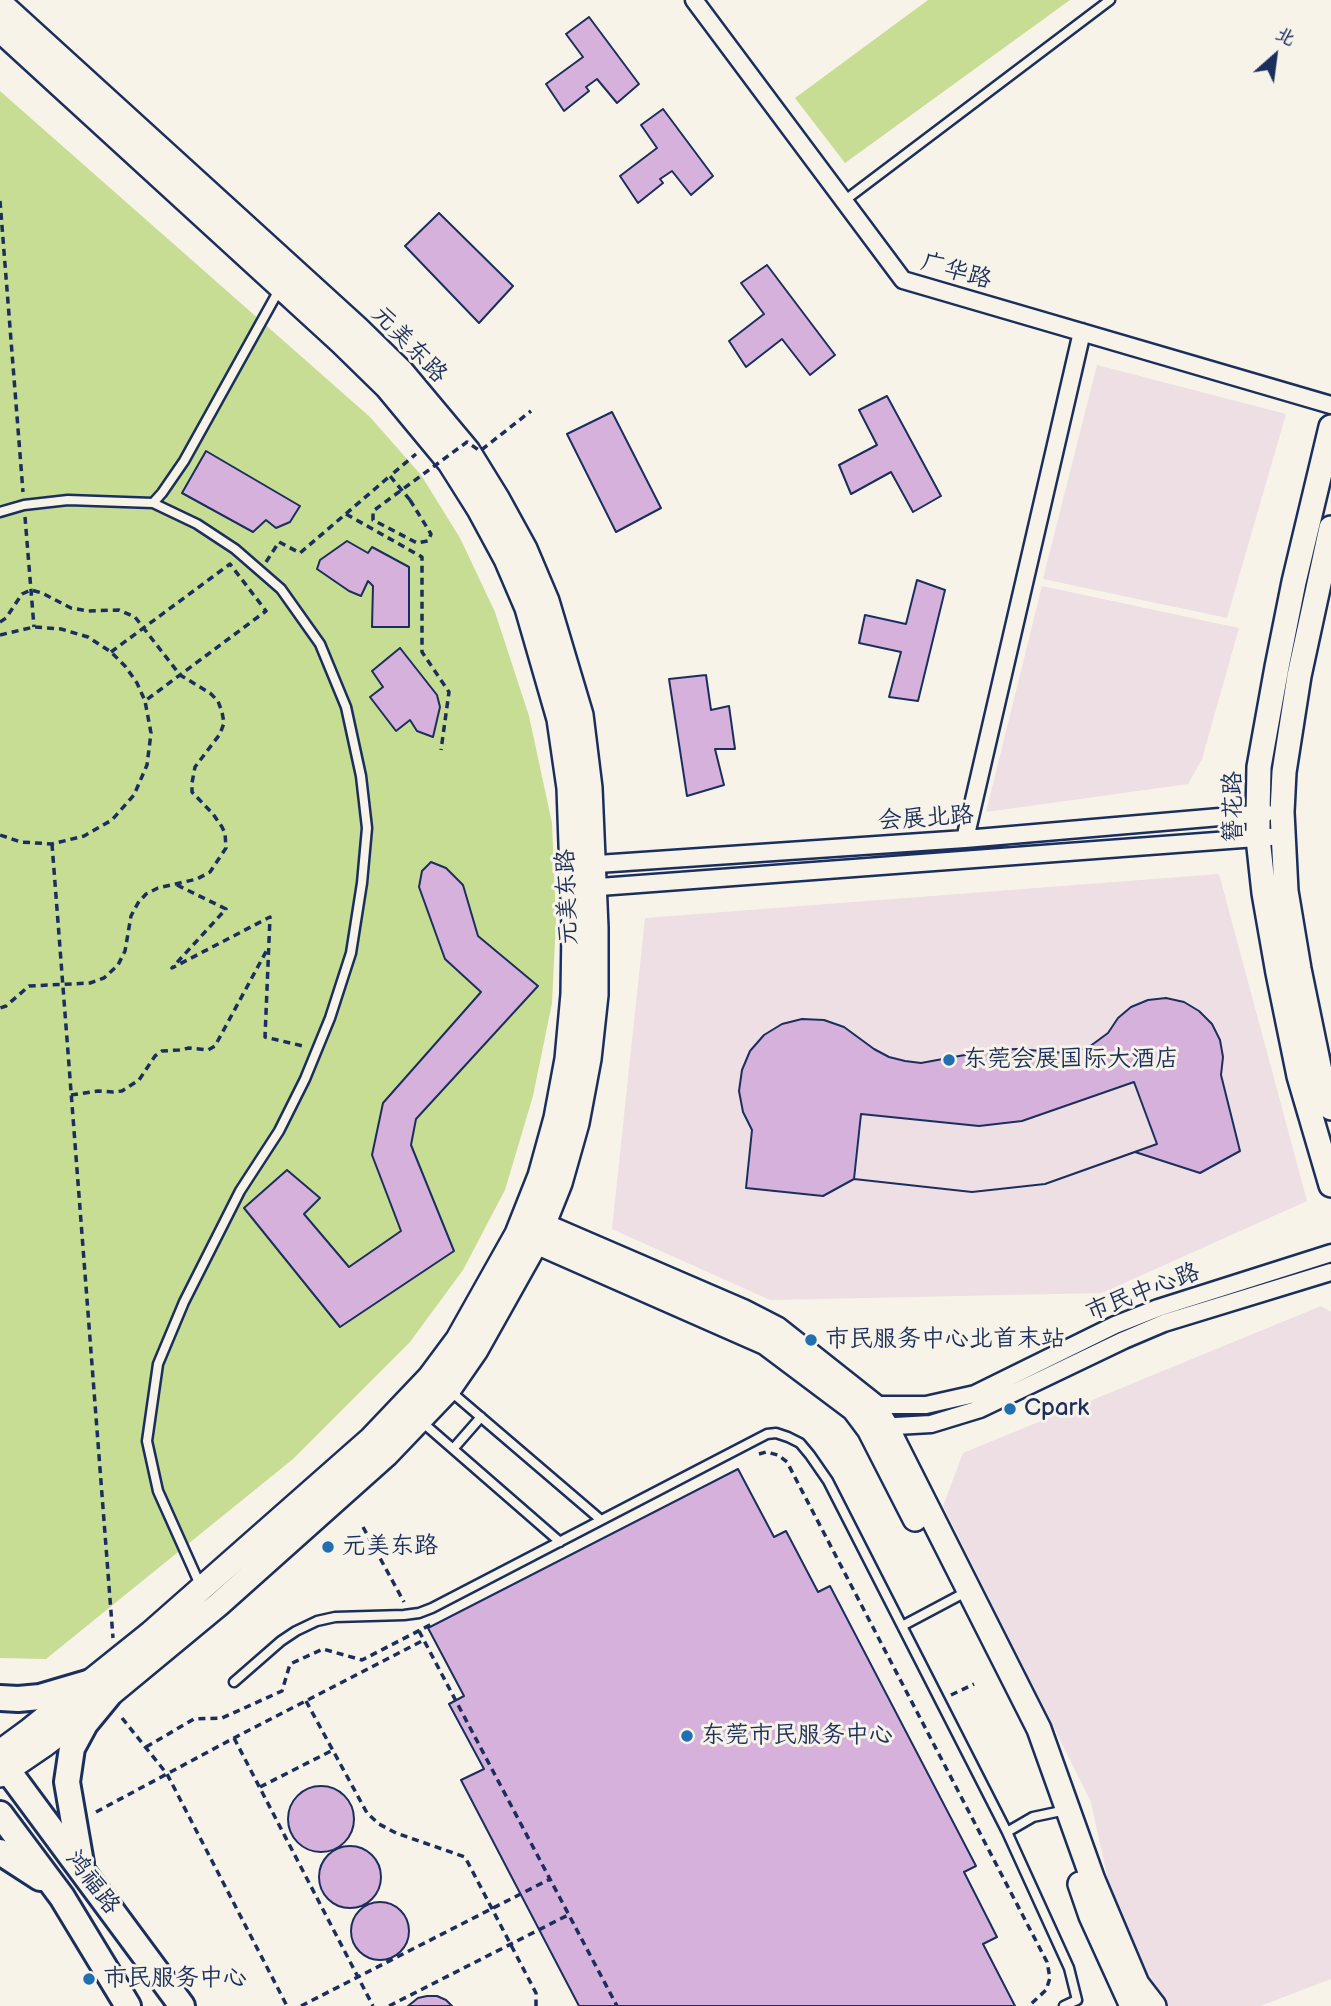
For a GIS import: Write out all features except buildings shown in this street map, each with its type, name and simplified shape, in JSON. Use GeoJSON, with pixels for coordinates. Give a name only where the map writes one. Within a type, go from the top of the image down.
{"type":"FeatureCollection","features":[{"type":"Feature","properties":{"kind":"main road"},"geometry":{"type":"LineString","coordinates":[[0,1698],[18,1699],[99,1689],[72,1748],[67,1782],[82,1870]]}},
{"type":"Feature","properties":{"kind":"main road","name":"鸿福路"},"geometry":{"type":"LineString","coordinates":[[2,1764],[182,2006]]}},
{"type":"Feature","properties":{"kind":"main road","name":"鸿福路"},"geometry":{"type":"LineString","coordinates":[[0,1814],[62,1897],[128,2006]]}},
{"type":"Feature","properties":{"kind":"main road"},"geometry":{"type":"LineString","coordinates":[[0,1852],[41,1878],[62,1897]]}},
{"type":"Feature","properties":{"kind":"street","name":"广华路"},"geometry":{"type":"LineString","coordinates":[[694,0],[903,280],[1331,405]]}},
{"type":"Feature","properties":{"kind":"street","name":"元美东路"},"geometry":{"type":"LineString","coordinates":[[0,3],[357,328],[402,372],[468,451],[498,498],[525,549],[547,601],[581,715],[590,788],[583,865],[584,888],[596,928],[596,995],[589,1059],[577,1123],[560,1183],[458,1339],[429,1378],[370,1439],[202,1590],[115,1662],[99,1689]]}},
{"type":"Feature","properties":{"kind":"street","name":"元美东路"},"geometry":{"type":"LineString","coordinates":[[0,30],[387,387],[450,463],[506,559],[527,608],[559,719],[583,865]]}},
{"type":"Feature","properties":{"kind":"street"},"geometry":{"type":"LineString","coordinates":[[965,839],[1082,332]]}},
{"type":"Feature","properties":{"kind":"street","name":"簪花路"},"geometry":{"type":"LineString","coordinates":[[1331,427],[1277,667],[1259,767],[1258,814],[1258,838],[1269,920],[1299,1076],[1331,1185]]}},
{"type":"Feature","properties":{"kind":"street","name":"簪花路"},"geometry":{"type":"LineString","coordinates":[[1331,528],[1300,676],[1284,772],[1282,811],[1286,891],[1320,1071],[1331,1108]]}},
{"type":"Feature","properties":{"kind":"street","name":"会展北路"},"geometry":{"type":"LineString","coordinates":[[583,865],[965,839],[1282,811]]}},
{"type":"Feature","properties":{"kind":"street","name":"会展北路"},"geometry":{"type":"LineString","coordinates":[[584,888],[1283,836]]}},
{"type":"Feature","properties":{"kind":"street","name":"元美东路"},"geometry":{"type":"LineString","coordinates":[[2,1764],[44,1745],[99,1689],[218,1605],[386,1455],[449,1389],[483,1339],[530,1230]]}},
{"type":"Feature","properties":{"kind":"street"},"geometry":{"type":"LineString","coordinates":[[530,1230],[743,1311],[777,1329],[863,1407],[878,1427],[963,1594],[1039,1728],[1091,1916],[1132,2006]]}},
{"type":"Feature","properties":{"kind":"street","name":"市民中心路"},"geometry":{"type":"LineString","coordinates":[[863,1407],[926,1405],[975,1394],[1115,1325],[1158,1308],[1331,1253]]}},
{"type":"Feature","properties":{"kind":"street","name":"市民中心路"},"geometry":{"type":"LineString","coordinates":[[878,1427],[931,1424],[979,1409],[1164,1323],[1331,1272]]}},
{"type":"Feature","properties":{"kind":"street"},"geometry":{"type":"LineString","coordinates":[[1062,1811],[1136,1984],[1154,2006]]}},
{"type":"Feature","properties":{"kind":"lane"},"geometry":{"type":"LineString","coordinates":[[844,201],[1110,0]]}},
{"type":"Feature","properties":{"kind":"lane"},"geometry":{"type":"LineString","coordinates":[[153,503],[184,461],[281,288]]}},
{"type":"Feature","properties":{"kind":"lane"},"geometry":{"type":"LineString","coordinates":[[0,512],[24,505],[68,500],[153,503],[197,524],[235,549],[281,589],[320,644],[346,707],[361,776],[367,828],[362,883],[351,953],[330,1018],[305,1079],[279,1131],[240,1191],[184,1302],[158,1364],[147,1441],[158,1491],[202,1590]]}},
{"type":"Feature","properties":{"kind":"lane"},"geometry":{"type":"LineString","coordinates":[[449,1389],[601,1520]]}},
{"type":"Feature","properties":{"kind":"lane"},"geometry":{"type":"LineString","coordinates":[[453,1449],[481,1417]]}},
{"type":"Feature","properties":{"kind":"lane"},"geometry":{"type":"LineString","coordinates":[[419,1420],[560,1542]]}},
{"type":"Feature","properties":{"kind":"lane"},"geometry":{"type":"LineString","coordinates":[[234,1682],[281,1641],[317,1621],[335,1617],[410,1614],[432,1608],[767,1434],[776,1433],[800,1443],[828,1480],[1007,1832],[1069,1968],[1077,2000],[1064,2006]]}},
{"type":"Feature","properties":{"kind":"lane"},"geometry":{"type":"LineString","coordinates":[[902,1626],[963,1594]]}},
{"type":"Feature","properties":{"kind":"lane"},"geometry":{"type":"LineString","coordinates":[[1007,1832],[1033,1817],[1062,1811]]}},
{"type":"Feature","properties":{"kind":"path"},"geometry":{"type":"LineString","coordinates":[[0,201],[34,627]]}},
{"type":"Feature","properties":{"kind":"path"},"geometry":{"type":"LineString","coordinates":[[390,476],[410,500],[431,534],[428,541],[417,544],[373,520],[373,511],[467,442],[480,451],[531,411]]}},
{"type":"Feature","properties":{"kind":"path"},"geometry":{"type":"LineString","coordinates":[[260,571],[279,542],[300,553],[431,440]]}},
{"type":"Feature","properties":{"kind":"path"},"geometry":{"type":"LineString","coordinates":[[345,514],[422,557],[422,652],[449,692],[441,750]]}},
{"type":"Feature","properties":{"kind":"path"},"geometry":{"type":"LineString","coordinates":[[111,652],[230,564],[265,611],[145,701]]}},
{"type":"Feature","properties":{"kind":"path"},"geometry":{"type":"LineString","coordinates":[[0,622],[6,618],[22,594],[31,590],[71,608],[128,612],[144,627],[180,675],[218,701],[224,723],[220,734],[195,767],[192,792],[222,827],[226,848],[210,872],[197,879],[158,888],[146,894],[131,916],[125,951],[118,965],[104,978],[90,983],[29,986],[0,1008]]}},
{"type":"Feature","properties":{"kind":"path"},"geometry":{"type":"LineString","coordinates":[[0,635],[34,627],[61,629],[88,637],[111,652],[137,682],[145,701],[151,733],[147,765],[134,795],[112,820],[84,836],[52,844],[21,842],[0,835]]}},
{"type":"Feature","properties":{"kind":"path"},"geometry":{"type":"LineString","coordinates":[[52,844],[115,1662]]}},
{"type":"Feature","properties":{"kind":"path"},"geometry":{"type":"LineString","coordinates":[[175,884],[226,909],[172,968],[270,917],[265,1037],[303,1046]]}},
{"type":"Feature","properties":{"kind":"path"},"geometry":{"type":"LineString","coordinates":[[71,1095],[122,1091],[139,1080],[155,1056],[162,1051],[189,1048],[208,1050],[215,1046],[269,946]]}},
{"type":"Feature","properties":{"kind":"path"},"geometry":{"type":"LineString","coordinates":[[754,1455],[766,1452],[778,1455],[787,1462],[1047,1962],[1050,1978],[1046,1990],[1029,2006]]}},
{"type":"Feature","properties":{"kind":"path"},"geometry":{"type":"LineString","coordinates":[[363,1527],[617,2006]]}},
{"type":"Feature","properties":{"kind":"path"},"geometry":{"type":"LineString","coordinates":[[146,1747],[194,1719],[222,1718],[282,1691],[290,1664],[323,1649],[362,1660],[432,1624]]}},
{"type":"Feature","properties":{"kind":"path"},"geometry":{"type":"LineString","coordinates":[[96,1812],[424,1640]]}},
{"type":"Feature","properties":{"kind":"path"},"geometry":{"type":"LineString","coordinates":[[306,1701],[367,1813],[379,1824],[396,1833],[465,1857],[536,1993],[536,2006]]}},
{"type":"Feature","properties":{"kind":"path"},"geometry":{"type":"LineString","coordinates":[[122,1718],[167,1774],[287,2006]]}},
{"type":"Feature","properties":{"kind":"path"},"geometry":{"type":"LineString","coordinates":[[234,1738],[373,2006]]}},
{"type":"Feature","properties":{"kind":"path"},"geometry":{"type":"LineString","coordinates":[[259,1787],[333,1750]]}},
{"type":"Feature","properties":{"kind":"path"},"geometry":{"type":"LineString","coordinates":[[301,2006],[550,1880]]}},
{"type":"Feature","properties":{"kind":"path"},"geometry":{"type":"LineString","coordinates":[[389,2006],[569,1915]]}},
{"type":"Feature","properties":{"kind":"shaded area"},"geometry":{"type":"Polygon","coordinates":[[[1097,365],[1286,414],[1227,618],[1043,579],[1097,365]]]}},
{"type":"Feature","properties":{"kind":"shaded area"},"geometry":{"type":"Polygon","coordinates":[[[1042,586],[1239,628],[1202,759],[1188,784],[986,812],[1042,586]]]}},
{"type":"Feature","properties":{"kind":"shaded area","name":"东莞会展国际大酒店"},"geometry":{"type":"Polygon","coordinates":[[[1219,874],[1307,1201],[1102,1293],[770,1300],[612,1229],[645,918],[1219,874]]]}},
{"type":"Feature","properties":{"kind":"shaded area"},"geometry":{"type":"Polygon","coordinates":[[[1321,1306],[1331,1312],[1331,1979],[1260,2006],[1165,2006],[1144,1975],[1110,1889],[1091,1802],[943,1506],[963,1453],[1321,1306]]]}},
{"type":"Feature","properties":{"kind":"green space"},"geometry":{"type":"Polygon","coordinates":[[[928,0],[1070,0],[845,163],[795,98],[928,0]]]}},
{"type":"Feature","properties":{"kind":"green space"},"geometry":{"type":"Polygon","coordinates":[[[0,91],[370,417],[421,475],[460,538],[495,612],[529,716],[552,823],[556,921],[552,1003],[533,1096],[505,1190],[463,1270],[410,1342],[293,1459],[46,1659],[0,1658],[0,91]]]}},
{"type":"Feature","properties":{"kind":"place","name":"东莞会展国际大酒店"},"geometry":{"type":"Point","coordinates":[949,1060]}},
{"type":"Feature","properties":{"kind":"place","name":"市民服务中心北首末站"},"geometry":{"type":"Point","coordinates":[811,1340]}},
{"type":"Feature","properties":{"kind":"place","name":"Cpark"},"geometry":{"type":"Point","coordinates":[1010,1409]}},
{"type":"Feature","properties":{"kind":"place","name":"元美东路"},"geometry":{"type":"Point","coordinates":[328,1547]}},
{"type":"Feature","properties":{"kind":"place","name":"东莞市民服务中心"},"geometry":{"type":"Point","coordinates":[687,1736]}},
{"type":"Feature","properties":{"kind":"place","name":"市民服务中心"},"geometry":{"type":"Point","coordinates":[89,1979]}}]}
